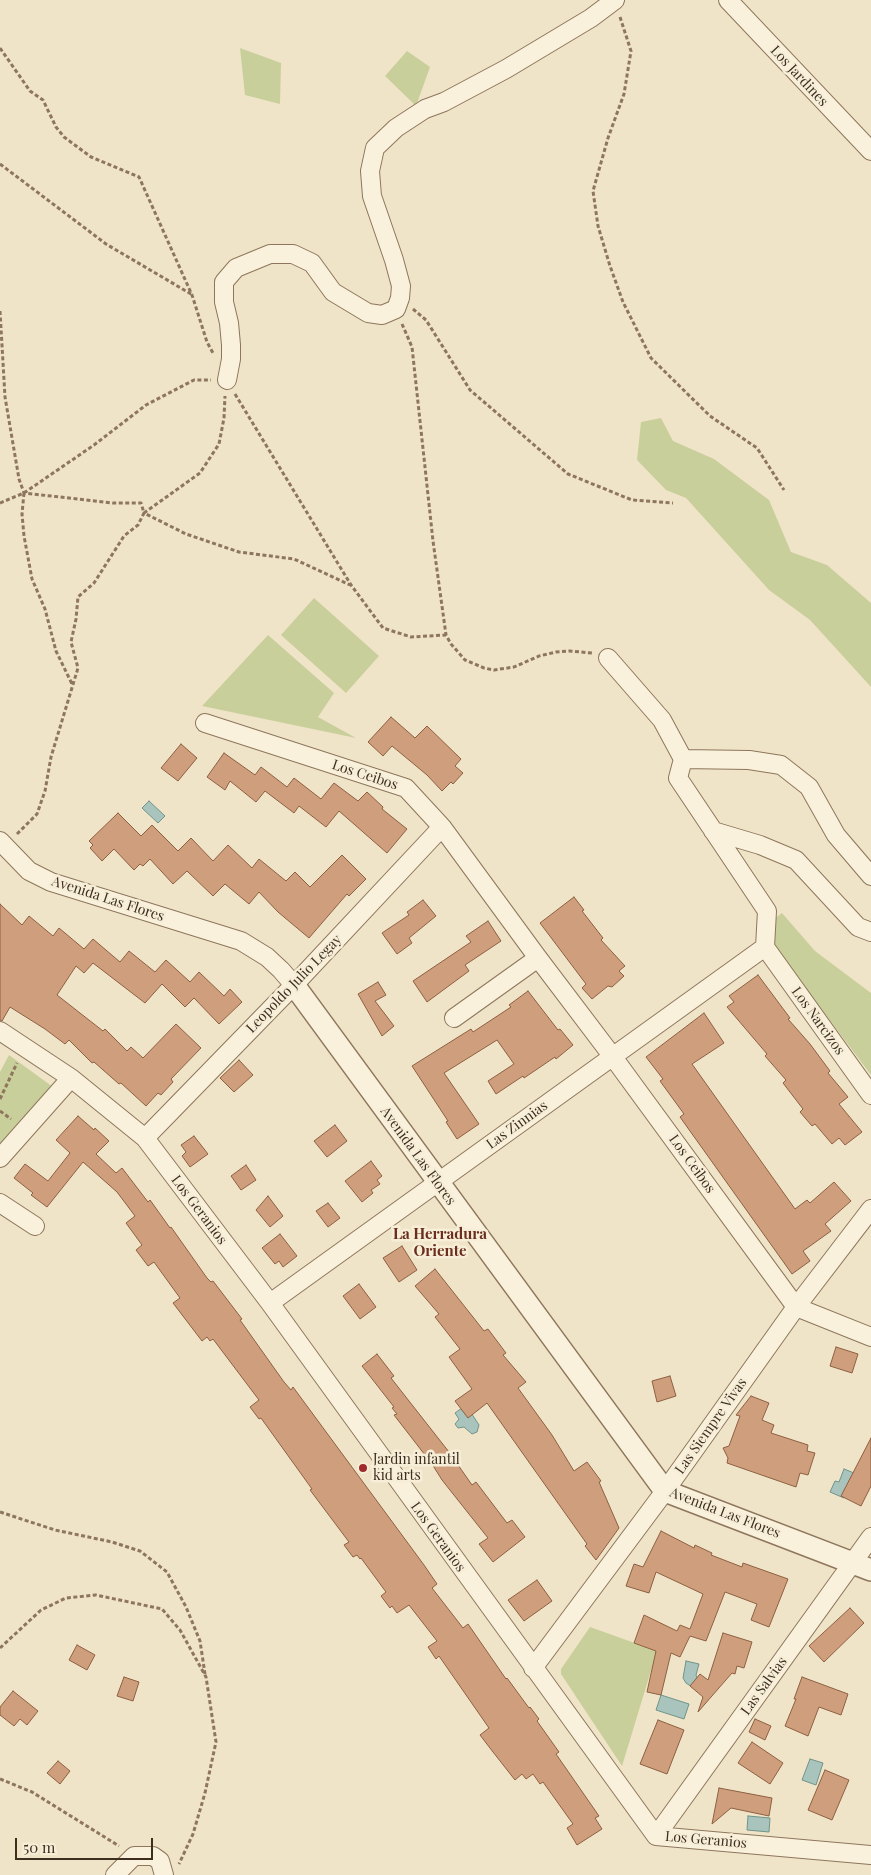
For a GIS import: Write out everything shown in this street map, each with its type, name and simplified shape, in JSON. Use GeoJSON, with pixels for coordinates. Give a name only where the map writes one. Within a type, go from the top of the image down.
{"type":"FeatureCollection","features":[{"type":"Feature","properties":{"kind":"street"},"geometry":{"type":"LineString","coordinates":[[226,380],[231,359],[231,346],[229,323],[224,302],[224,282],[236,268],[270,254],[293,254],[312,263],[333,292],[368,313],[382,315],[398,304],[401,286],[372,196],[370,171],[375,148],[396,128],[425,109],[444,102],[506,68],[591,18],[614,0]]}},
{"type":"Feature","properties":{"kind":"street","name":"Los Jardines"},"geometry":{"type":"LineString","coordinates":[[728,0],[871,151]]}},
{"type":"Feature","properties":{"kind":"street"},"geometry":{"type":"LineString","coordinates":[[608,658],[662,720],[683,759],[678,778],[767,912],[765,947]]}},
{"type":"Feature","properties":{"kind":"street","name":"Los Ceibos"},"geometry":{"type":"LineString","coordinates":[[205,723],[406,788],[442,828],[613,1056],[796,1307]]}},
{"type":"Feature","properties":{"kind":"street"},"geometry":{"type":"LineString","coordinates":[[683,759],[749,760],[781,765],[809,786],[836,835],[871,876]]}},
{"type":"Feature","properties":{"kind":"street","name":"Leopoldo Julio Legay"},"geometry":{"type":"LineString","coordinates":[[144,1138],[294,985],[442,828]]}},
{"type":"Feature","properties":{"kind":"street"},"geometry":{"type":"LineString","coordinates":[[713,831],[760,845],[796,860],[858,927],[871,932]]}},
{"type":"Feature","properties":{"kind":"street","name":"Avenida Las Flores"},"geometry":{"type":"LineString","coordinates":[[2,843],[29,870],[52,882],[241,941],[266,957],[294,985],[665,1490],[862,1566]]}},
{"type":"Feature","properties":{"kind":"street","name":"Las Zinnias"},"geometry":{"type":"LineString","coordinates":[[270,1304],[765,947]]}},
{"type":"Feature","properties":{"kind":"street","name":"Los Narcizos"},"geometry":{"type":"LineString","coordinates":[[765,947],[871,1095]]}},
{"type":"Feature","properties":{"kind":"street"},"geometry":{"type":"LineString","coordinates":[[454,1018],[538,958]]}},
{"type":"Feature","properties":{"kind":"street","name":"Los Geranios"},"geometry":{"type":"LineString","coordinates":[[0,1032],[71,1078],[144,1138],[270,1304],[656,1836],[871,1855]]}},
{"type":"Feature","properties":{"kind":"street"},"geometry":{"type":"LineString","coordinates":[[0,1158],[71,1078]]}},
{"type":"Feature","properties":{"kind":"street"},"geometry":{"type":"LineString","coordinates":[[0,1203],[35,1226]]}},
{"type":"Feature","properties":{"kind":"street","name":"Las Siempre Vivas"},"geometry":{"type":"LineString","coordinates":[[533,1668],[665,1490],[796,1307],[871,1209]]}},
{"type":"Feature","properties":{"kind":"street"},"geometry":{"type":"LineString","coordinates":[[796,1307],[871,1337]]}},
{"type":"Feature","properties":{"kind":"street","name":"Las Salvias"},"geometry":{"type":"LineString","coordinates":[[656,1836],[862,1566],[871,1537]]}},
{"type":"Feature","properties":{"kind":"street"},"geometry":{"type":"LineString","coordinates":[[115,1875],[134,1856],[153,1856],[171,1871]]}},
{"type":"Feature","properties":{"kind":"path"},"geometry":{"type":"LineString","coordinates":[[614,0],[631,51],[624,94],[608,138],[593,191],[598,226],[613,275],[623,302],[652,358],[710,416],[756,448],[784,490]]}},
{"type":"Feature","properties":{"kind":"path"},"geometry":{"type":"LineString","coordinates":[[0,48],[30,91],[43,100],[56,127],[64,137],[91,156],[139,177],[192,295],[207,342],[226,380],[351,585],[383,628],[411,637],[446,635]]}},
{"type":"Feature","properties":{"kind":"path"},"geometry":{"type":"LineString","coordinates":[[0,164],[106,244],[192,295]]}},
{"type":"Feature","properties":{"kind":"path"},"geometry":{"type":"LineString","coordinates":[[398,304],[426,320],[470,390],[568,474],[632,500],[673,503]]}},
{"type":"Feature","properties":{"kind":"path"},"geometry":{"type":"LineString","coordinates":[[398,304],[412,347],[433,542],[446,635],[451,644],[465,660],[494,670],[514,667],[539,656],[556,652],[582,652],[608,658]]}},
{"type":"Feature","properties":{"kind":"path"},"geometry":{"type":"LineString","coordinates":[[0,311],[5,397],[19,479],[24,493],[22,514],[24,536],[32,579],[45,609],[56,651],[72,684]]}},
{"type":"Feature","properties":{"kind":"path"},"geometry":{"type":"LineString","coordinates":[[0,504],[24,493],[94,445],[146,405],[194,380],[226,380]]}},
{"type":"Feature","properties":{"kind":"path"},"geometry":{"type":"LineString","coordinates":[[2,843],[37,814],[45,791],[51,757],[78,668],[71,642],[78,597],[94,583],[124,536],[138,526],[144,513],[200,474],[219,444],[224,418],[226,380]]}},
{"type":"Feature","properties":{"kind":"path"},"geometry":{"type":"LineString","coordinates":[[24,493],[113,503],[141,503],[144,513],[186,534],[239,552],[294,559],[351,585]]}},
{"type":"Feature","properties":{"kind":"path"},"geometry":{"type":"LineString","coordinates":[[0,1098],[25,1047]]}},
{"type":"Feature","properties":{"kind":"path"},"geometry":{"type":"LineString","coordinates":[[0,1512],[55,1530],[112,1542],[140,1551],[167,1572],[186,1607],[200,1641],[216,1742],[205,1793],[193,1834],[171,1871]]}},
{"type":"Feature","properties":{"kind":"path"},"geometry":{"type":"LineString","coordinates":[[0,1648],[41,1610],[66,1598],[96,1595],[162,1608],[180,1630],[206,1677]]}},
{"type":"Feature","properties":{"kind":"path"},"geometry":{"type":"LineString","coordinates":[[0,1779],[32,1792],[134,1856]]}},
{"type":"Feature","properties":{"kind":"green space"},"geometry":{"type":"Polygon","coordinates":[[[240,48],[281,63],[280,104],[245,95],[240,48]]]}},
{"type":"Feature","properties":{"kind":"green space"},"geometry":{"type":"Polygon","coordinates":[[[407,51],[430,67],[416,106],[385,76],[407,51]]]}},
{"type":"Feature","properties":{"kind":"green space"},"geometry":{"type":"Polygon","coordinates":[[[661,418],[673,441],[714,459],[769,500],[791,552],[827,565],[871,603],[871,687],[810,620],[769,590],[686,498],[666,490],[637,460],[641,422],[661,418]]]}},
{"type":"Feature","properties":{"kind":"green space"},"geometry":{"type":"Polygon","coordinates":[[[314,598],[379,656],[346,693],[281,635],[314,598]]]}},
{"type":"Feature","properties":{"kind":"green space"},"geometry":{"type":"Polygon","coordinates":[[[268,635],[334,693],[318,717],[356,738],[202,706],[268,635]]]}},
{"type":"Feature","properties":{"kind":"green space"},"geometry":{"type":"Polygon","coordinates":[[[782,913],[815,951],[871,993],[871,1075],[761,929],[782,913]]]}},
{"type":"Feature","properties":{"kind":"green space"},"geometry":{"type":"Polygon","coordinates":[[[9,1055],[53,1087],[0,1148],[0,1072],[9,1055]]]}},
{"type":"Feature","properties":{"kind":"green space"},"geometry":{"type":"Polygon","coordinates":[[[590,1627],[657,1651],[622,1766],[561,1674],[561,1669],[590,1627]]]}},
{"type":"Feature","properties":{"kind":"water"},"geometry":{"type":"Polygon","coordinates":[[[149,801],[165,816],[158,823],[142,808],[149,801]]]}},
{"type":"Feature","properties":{"kind":"water"},"geometry":{"type":"Polygon","coordinates":[[[466,1405],[479,1425],[477,1432],[472,1434],[464,1427],[458,1428],[455,1424],[459,1419],[455,1413],[466,1405]]]}},
{"type":"Feature","properties":{"kind":"water"},"geometry":{"type":"Polygon","coordinates":[[[844,1469],[854,1473],[844,1498],[830,1492],[835,1481],[839,1482],[844,1469]]]}},
{"type":"Feature","properties":{"kind":"water"},"geometry":{"type":"Polygon","coordinates":[[[686,1661],[699,1664],[696,1675],[698,1680],[692,1687],[683,1678],[686,1661]]]}},
{"type":"Feature","properties":{"kind":"water"},"geometry":{"type":"Polygon","coordinates":[[[661,1695],[689,1704],[684,1719],[656,1710],[661,1695]]]}},
{"type":"Feature","properties":{"kind":"water"},"geometry":{"type":"Polygon","coordinates":[[[810,1759],[823,1763],[816,1785],[802,1780],[810,1759]]]}},
{"type":"Feature","properties":{"kind":"water"},"geometry":{"type":"Polygon","coordinates":[[[748,1816],[770,1818],[769,1832],[747,1830],[748,1816]]]}},
{"type":"Feature","properties":{"kind":"building"},"geometry":{"type":"Polygon","coordinates":[[[391,717],[415,738],[427,726],[461,759],[455,766],[463,773],[453,784],[451,782],[442,791],[427,775],[392,746],[383,756],[368,742],[391,717]]]}},
{"type":"Feature","properties":{"kind":"building"},"geometry":{"type":"Polygon","coordinates":[[[181,744],[197,758],[178,781],[161,768],[181,744]]]}},
{"type":"Feature","properties":{"kind":"building"},"geometry":{"type":"Polygon","coordinates":[[[224,753],[255,775],[261,767],[287,787],[294,778],[321,799],[334,783],[358,801],[367,792],[383,807],[382,809],[407,829],[387,853],[339,811],[326,827],[299,806],[294,813],[265,791],[256,802],[230,781],[225,790],[207,777],[224,753]]]}},
{"type":"Feature","properties":{"kind":"building"},"geometry":{"type":"Polygon","coordinates":[[[118,813],[141,836],[152,825],[178,851],[191,838],[213,861],[228,845],[252,868],[259,859],[286,881],[295,872],[310,887],[342,855],[366,879],[349,896],[347,894],[309,938],[278,912],[259,892],[249,904],[225,884],[213,896],[187,871],[173,884],[150,859],[143,866],[140,864],[134,870],[114,849],[102,861],[90,848],[93,845],[89,841],[118,813]]]}},
{"type":"Feature","properties":{"kind":"building"},"geometry":{"type":"Polygon","coordinates":[[[574,897],[584,910],[582,911],[603,938],[601,940],[625,966],[619,971],[624,976],[612,987],[608,986],[592,999],[582,988],[586,984],[540,923],[574,897]]]}},
{"type":"Feature","properties":{"kind":"building"},"geometry":{"type":"Polygon","coordinates":[[[423,900],[436,916],[409,938],[412,943],[397,954],[382,933],[409,915],[407,912],[423,900]]]}},
{"type":"Feature","properties":{"kind":"building"},"geometry":{"type":"Polygon","coordinates":[[[0,904],[22,925],[29,916],[53,936],[59,928],[84,949],[93,939],[120,962],[129,951],[155,972],[166,960],[190,982],[199,972],[224,996],[230,989],[242,1002],[219,1024],[194,998],[185,1007],[162,984],[145,1003],[93,963],[84,973],[76,966],[57,995],[103,1031],[105,1029],[127,1051],[131,1047],[143,1058],[176,1024],[201,1048],[171,1079],[173,1082],[161,1095],[158,1093],[146,1106],[121,1083],[119,1084],[94,1062],[92,1063],[69,1040],[65,1044],[10,1007],[2,1021],[0,1020],[0,904]]]}},
{"type":"Feature","properties":{"kind":"building"},"geometry":{"type":"Polygon","coordinates":[[[488,921],[501,941],[465,965],[469,971],[427,1002],[413,981],[471,942],[466,936],[488,921]]]}},
{"type":"Feature","properties":{"kind":"building"},"geometry":{"type":"Polygon","coordinates":[[[758,975],[790,1018],[788,1019],[810,1044],[830,1071],[828,1073],[848,1097],[839,1104],[862,1132],[845,1145],[839,1138],[832,1144],[815,1124],[812,1126],[800,1112],[803,1109],[783,1083],[786,1080],[765,1056],[767,1054],[727,1007],[734,1002],[729,996],[758,975]]]}},
{"type":"Feature","properties":{"kind":"building"},"geometry":{"type":"Polygon","coordinates":[[[378,982],[386,995],[375,1001],[394,1026],[382,1036],[358,994],[378,982]]]}},
{"type":"Feature","properties":{"kind":"building"},"geometry":{"type":"Polygon","coordinates":[[[528,991],[558,1030],[560,1029],[573,1045],[556,1059],[555,1057],[496,1094],[488,1081],[514,1064],[497,1040],[444,1073],[479,1124],[457,1139],[446,1122],[448,1121],[412,1066],[471,1029],[473,1032],[511,1007],[509,1005],[528,991]]]}},
{"type":"Feature","properties":{"kind":"building"},"geometry":{"type":"Polygon","coordinates":[[[704,1013],[724,1043],[692,1064],[795,1209],[807,1200],[810,1203],[834,1182],[851,1201],[825,1224],[831,1231],[803,1251],[810,1261],[792,1274],[680,1117],[684,1114],[660,1081],[663,1079],[646,1057],[704,1013]]]}},
{"type":"Feature","properties":{"kind":"building"},"geometry":{"type":"Polygon","coordinates":[[[239,1060],[253,1075],[234,1092],[220,1078],[239,1060]]]}},
{"type":"Feature","properties":{"kind":"building"},"geometry":{"type":"Polygon","coordinates":[[[78,1116],[109,1141],[96,1154],[116,1173],[122,1168],[148,1202],[150,1200],[207,1278],[211,1282],[213,1281],[242,1319],[240,1320],[284,1382],[291,1390],[293,1387],[424,1565],[437,1584],[432,1588],[463,1628],[468,1624],[506,1679],[539,1719],[537,1721],[559,1752],[556,1754],[599,1816],[595,1818],[602,1829],[577,1845],[567,1828],[573,1824],[543,1782],[540,1784],[533,1774],[526,1779],[522,1774],[515,1780],[480,1735],[489,1728],[439,1656],[436,1659],[428,1647],[437,1641],[409,1605],[397,1613],[392,1606],[390,1608],[381,1596],[386,1592],[361,1558],[357,1555],[353,1557],[344,1545],[349,1542],[310,1490],[312,1489],[261,1418],[259,1419],[250,1407],[259,1400],[213,1339],[210,1341],[207,1337],[202,1341],[173,1303],[180,1298],[154,1262],[148,1266],[136,1250],[142,1245],[126,1223],[135,1216],[117,1192],[83,1162],[47,1207],[31,1195],[33,1193],[14,1178],[25,1164],[48,1181],[70,1153],[56,1140],[78,1116]]]}},
{"type":"Feature","properties":{"kind":"building"},"geometry":{"type":"Polygon","coordinates":[[[335,1125],[347,1141],[327,1157],[314,1141],[335,1125]]]}},
{"type":"Feature","properties":{"kind":"building"},"geometry":{"type":"Polygon","coordinates":[[[194,1136],[208,1154],[190,1167],[182,1156],[186,1152],[181,1145],[194,1136]]]}},
{"type":"Feature","properties":{"kind":"building"},"geometry":{"type":"Polygon","coordinates":[[[371,1161],[382,1176],[377,1180],[380,1184],[371,1190],[373,1193],[362,1202],[345,1181],[371,1161]]]}},
{"type":"Feature","properties":{"kind":"building"},"geometry":{"type":"Polygon","coordinates":[[[246,1165],[256,1180],[241,1190],[231,1176],[246,1165]]]}},
{"type":"Feature","properties":{"kind":"building"},"geometry":{"type":"Polygon","coordinates":[[[268,1196],[283,1216],[270,1227],[256,1210],[268,1196]]]}},
{"type":"Feature","properties":{"kind":"building"},"geometry":{"type":"Polygon","coordinates":[[[328,1203],[340,1218],[328,1227],[316,1211],[328,1203]]]}},
{"type":"Feature","properties":{"kind":"building"},"geometry":{"type":"Polygon","coordinates":[[[280,1234],[297,1256],[283,1267],[279,1261],[275,1264],[262,1248],[280,1234]]]}},
{"type":"Feature","properties":{"kind":"building"},"geometry":{"type":"Polygon","coordinates":[[[402,1246],[417,1270],[399,1282],[383,1258],[402,1246]]]}},
{"type":"Feature","properties":{"kind":"building"},"geometry":{"type":"Polygon","coordinates":[[[435,1269],[484,1331],[488,1329],[506,1353],[503,1355],[526,1382],[518,1388],[552,1435],[574,1471],[587,1462],[601,1481],[599,1482],[619,1528],[596,1560],[585,1546],[587,1544],[487,1403],[468,1418],[455,1401],[472,1389],[449,1357],[460,1349],[435,1317],[439,1314],[415,1286],[435,1269]]]}},
{"type":"Feature","properties":{"kind":"building"},"geometry":{"type":"Polygon","coordinates":[[[359,1284],[376,1307],[360,1319],[343,1296],[359,1284]]]}},
{"type":"Feature","properties":{"kind":"building"},"geometry":{"type":"Polygon","coordinates":[[[836,1347],[858,1354],[852,1373],[830,1366],[836,1347]]]}},
{"type":"Feature","properties":{"kind":"building"},"geometry":{"type":"Polygon","coordinates":[[[377,1354],[394,1376],[391,1378],[449,1452],[472,1485],[476,1482],[507,1523],[512,1520],[525,1537],[493,1562],[479,1544],[488,1538],[394,1415],[397,1414],[392,1408],[394,1407],[362,1366],[377,1354]]]}},
{"type":"Feature","properties":{"kind":"building"},"geometry":{"type":"Polygon","coordinates":[[[670,1376],[676,1396],[657,1402],[652,1381],[670,1376]]]}},
{"type":"Feature","properties":{"kind":"building"},"geometry":{"type":"Polygon","coordinates":[[[751,1396],[769,1403],[762,1420],[774,1425],[771,1433],[808,1445],[807,1451],[815,1453],[808,1475],[800,1473],[796,1487],[727,1463],[728,1458],[723,1448],[729,1446],[740,1416],[736,1415],[751,1396]]]}},
{"type":"Feature","properties":{"kind":"building"},"geometry":{"type":"Polygon","coordinates":[[[871,1438],[871,1486],[861,1506],[841,1496],[871,1438]]]}},
{"type":"Feature","properties":{"kind":"building"},"geometry":{"type":"Polygon","coordinates":[[[661,1531],[694,1548],[695,1545],[712,1553],[711,1555],[742,1567],[743,1563],[788,1579],[769,1627],[751,1620],[757,1604],[725,1592],[706,1641],[690,1636],[680,1657],[671,1653],[661,1695],[647,1692],[656,1651],[634,1643],[644,1615],[677,1631],[680,1625],[690,1629],[703,1594],[656,1572],[649,1593],[626,1586],[634,1564],[643,1567],[661,1531]]]}},
{"type":"Feature","properties":{"kind":"building"},"geometry":{"type":"Polygon","coordinates":[[[537,1580],[552,1601],[524,1621],[508,1600],[537,1580]]]}},
{"type":"Feature","properties":{"kind":"building"},"geometry":{"type":"Polygon","coordinates":[[[850,1608],[864,1623],[824,1662],[809,1646],[850,1608]]]}},
{"type":"Feature","properties":{"kind":"building"},"geometry":{"type":"Polygon","coordinates":[[[723,1633],[752,1642],[744,1668],[737,1666],[735,1674],[732,1673],[698,1712],[703,1697],[690,1686],[700,1674],[708,1680],[723,1633]]]}},
{"type":"Feature","properties":{"kind":"building"},"geometry":{"type":"Polygon","coordinates":[[[77,1645],[95,1655],[87,1670],[69,1660],[77,1645]]]}},
{"type":"Feature","properties":{"kind":"building"},"geometry":{"type":"Polygon","coordinates":[[[124,1677],[139,1682],[133,1701],[117,1696],[124,1677]]]}},
{"type":"Feature","properties":{"kind":"building"},"geometry":{"type":"Polygon","coordinates":[[[802,1677],[848,1694],[841,1715],[819,1707],[808,1736],[785,1726],[796,1699],[794,1699],[802,1677]]]}},
{"type":"Feature","properties":{"kind":"building"},"geometry":{"type":"Polygon","coordinates":[[[13,1691],[38,1711],[27,1725],[20,1719],[14,1726],[0,1715],[0,1707],[13,1691]]]}},
{"type":"Feature","properties":{"kind":"building"},"geometry":{"type":"Polygon","coordinates":[[[755,1719],[771,1726],[765,1740],[749,1732],[755,1719]]]}},
{"type":"Feature","properties":{"kind":"building"},"geometry":{"type":"Polygon","coordinates":[[[658,1720],[684,1730],[667,1774],[640,1764],[658,1720]]]}},
{"type":"Feature","properties":{"kind":"building"},"geometry":{"type":"Polygon","coordinates":[[[752,1742],[783,1763],[770,1784],[738,1763],[752,1742]]]}},
{"type":"Feature","properties":{"kind":"building"},"geometry":{"type":"Polygon","coordinates":[[[58,1761],[70,1771],[60,1784],[47,1773],[58,1761]]]}},
{"type":"Feature","properties":{"kind":"building"},"geometry":{"type":"Polygon","coordinates":[[[825,1770],[849,1780],[832,1820],[808,1810],[825,1770]]]}},
{"type":"Feature","properties":{"kind":"building"},"geometry":{"type":"Polygon","coordinates":[[[719,1788],[772,1798],[769,1816],[731,1808],[712,1824],[719,1788]]]}},
{"type":"Feature","properties":{"kind":"place","name":"Jardin infantil kid arts"},"geometry":{"type":"Point","coordinates":[363,1468]}},
{"type":"Feature","properties":{"kind":"district","name":"La Herradura Oriente"},"geometry":{"type":"Point","coordinates":[440,1242]}}]}
